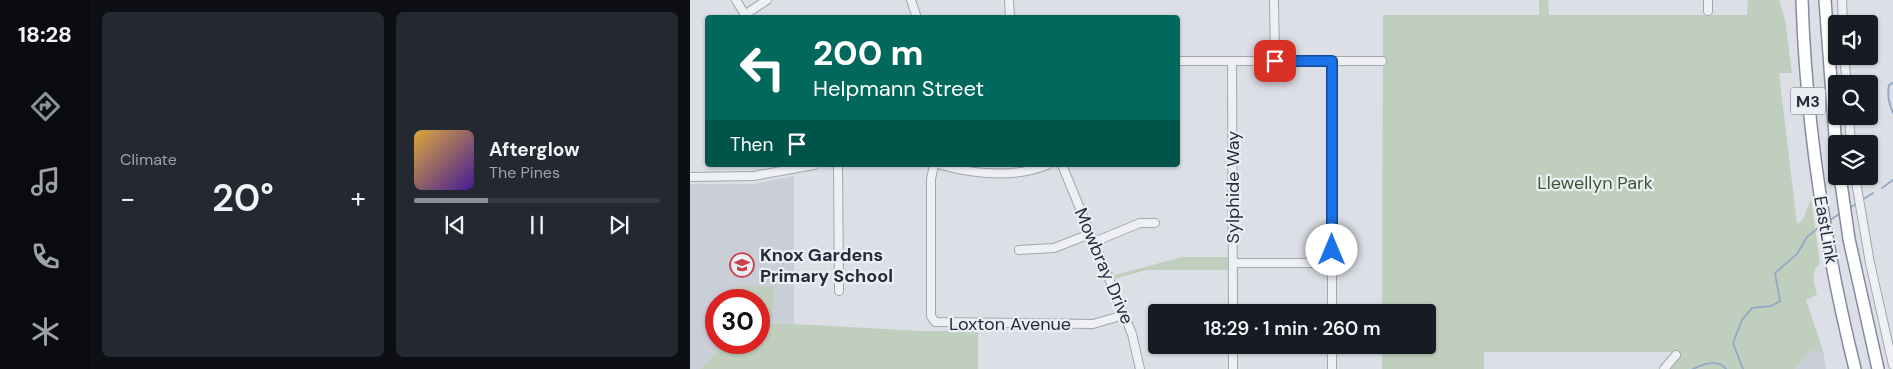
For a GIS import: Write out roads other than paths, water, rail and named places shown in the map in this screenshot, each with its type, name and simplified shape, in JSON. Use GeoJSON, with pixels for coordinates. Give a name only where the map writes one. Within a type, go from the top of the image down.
{"type":"FeatureCollection","features":[{"type":"Feature","properties":{"kind":"highway","name":"EastLink"},"geometry":{"type":"LineString","coordinates":[[1802,0],[1808,104],[1820,201],[1829,253],[1855,369]]}},
{"type":"Feature","properties":{"kind":"highway","name":"M3"},"geometry":{"type":"LineString","coordinates":[[1825,0],[1835,135]]}},
{"type":"Feature","properties":{"kind":"highway","name":"EastLink"},"geometry":{"type":"LineString","coordinates":[[1841,185],[1850,239],[1878,369]]}},
{"type":"Feature","properties":{"kind":"street"},"geometry":{"type":"LineString","coordinates":[[736,0],[745,15]]}},
{"type":"Feature","properties":{"kind":"street"},"geometry":{"type":"LineString","coordinates":[[747,15],[767,0]]}},
{"type":"Feature","properties":{"kind":"street"},"geometry":{"type":"LineString","coordinates":[[912,0],[916,15]]}},
{"type":"Feature","properties":{"kind":"street"},"geometry":{"type":"LineString","coordinates":[[1009,0],[1010,15]]}},
{"type":"Feature","properties":{"kind":"street"},"geometry":{"type":"LineString","coordinates":[[1274,0],[1275,61]]}},
{"type":"Feature","properties":{"kind":"street"},"geometry":{"type":"LineString","coordinates":[[1708,0],[1708,11]]}},
{"type":"Feature","properties":{"kind":"street"},"geometry":{"type":"LineString","coordinates":[[1842,0],[1843,15]]}},
{"type":"Feature","properties":{"kind":"street"},"geometry":{"type":"LineString","coordinates":[[1180,61],[1382,62]]}},
{"type":"Feature","properties":{"kind":"street","name":"Sylphide Way"},"geometry":{"type":"LineString","coordinates":[[1232,61],[1233,304]]}},
{"type":"Feature","properties":{"kind":"street"},"geometry":{"type":"LineString","coordinates":[[1332,61],[1332,304]]}},
{"type":"Feature","properties":{"kind":"street"},"geometry":{"type":"LineString","coordinates":[[690,177],[748,177],[770,169],[792,167]]}},
{"type":"Feature","properties":{"kind":"street"},"geometry":{"type":"LineString","coordinates":[[838,167],[839,291]]}},
{"type":"Feature","properties":{"kind":"street","name":"Loxton Avenue"},"geometry":{"type":"LineString","coordinates":[[934,167],[930,185],[931,316],[935,322],[1092,324],[1102,323],[1124,315]]}},
{"type":"Feature","properties":{"kind":"street"},"geometry":{"type":"LineString","coordinates":[[948,167],[968,172],[1030,172],[1042,167]]}},
{"type":"Feature","properties":{"kind":"street","name":"Mowbray Drive"},"geometry":{"type":"LineString","coordinates":[[1063,167],[1136,345],[1140,369]]}},
{"type":"Feature","properties":{"kind":"street"},"geometry":{"type":"LineString","coordinates":[[1857,185],[1893,365]]}},
{"type":"Feature","properties":{"kind":"street"},"geometry":{"type":"LineString","coordinates":[[1094,242],[1140,224],[1155,222]]}},
{"type":"Feature","properties":{"kind":"street"},"geometry":{"type":"LineString","coordinates":[[1019,250],[1054,248],[1090,234]]}},
{"type":"Feature","properties":{"kind":"street"},"geometry":{"type":"LineString","coordinates":[[1233,263],[1332,263]]}},
{"type":"Feature","properties":{"kind":"street"},"geometry":{"type":"LineString","coordinates":[[1232,369],[1233,354]]}},
{"type":"Feature","properties":{"kind":"street"},"geometry":{"type":"LineString","coordinates":[[1332,354],[1332,369]]}},
{"type":"Feature","properties":{"kind":"street"},"geometry":{"type":"LineString","coordinates":[[1664,369],[1676,355]]}},
{"type":"Feature","properties":{"kind":"waterway"},"geometry":{"type":"LineString","coordinates":[[1893,83],[1889,85],[1888,93],[1893,113]]}},
{"type":"Feature","properties":{"kind":"waterway"},"geometry":{"type":"LineString","coordinates":[[1882,188],[1893,180]]}},
{"type":"Feature","properties":{"kind":"waterway"},"geometry":{"type":"LineString","coordinates":[[1862,200],[1873,193]]}},
{"type":"Feature","properties":{"kind":"waterway"},"geometry":{"type":"LineString","coordinates":[[1849,208],[1858,203]]}},
{"type":"Feature","properties":{"kind":"waterway"},"geometry":{"type":"LineString","coordinates":[[1830,220],[1841,213]]}},
{"type":"Feature","properties":{"kind":"waterway"},"geometry":{"type":"LineString","coordinates":[[1743,369],[1733,343],[1742,320],[1752,308],[1771,306],[1780,301],[1775,273],[1797,254],[1807,237],[1822,225]]}},
{"type":"Feature","properties":{"kind":"waterway"},"geometry":{"type":"LineString","coordinates":[[1693,369],[1715,363],[1726,369]]}},
{"type":"Feature","properties":{"kind":"place","name":"Knox Gardens Primary School"},"geometry":{"type":"Point","coordinates":[742,265]}},
{"type":"Feature","properties":{"kind":"park label","name":"Llewellyn Park"},"geometry":{"type":"Point","coordinates":[1595,183]}}]}
